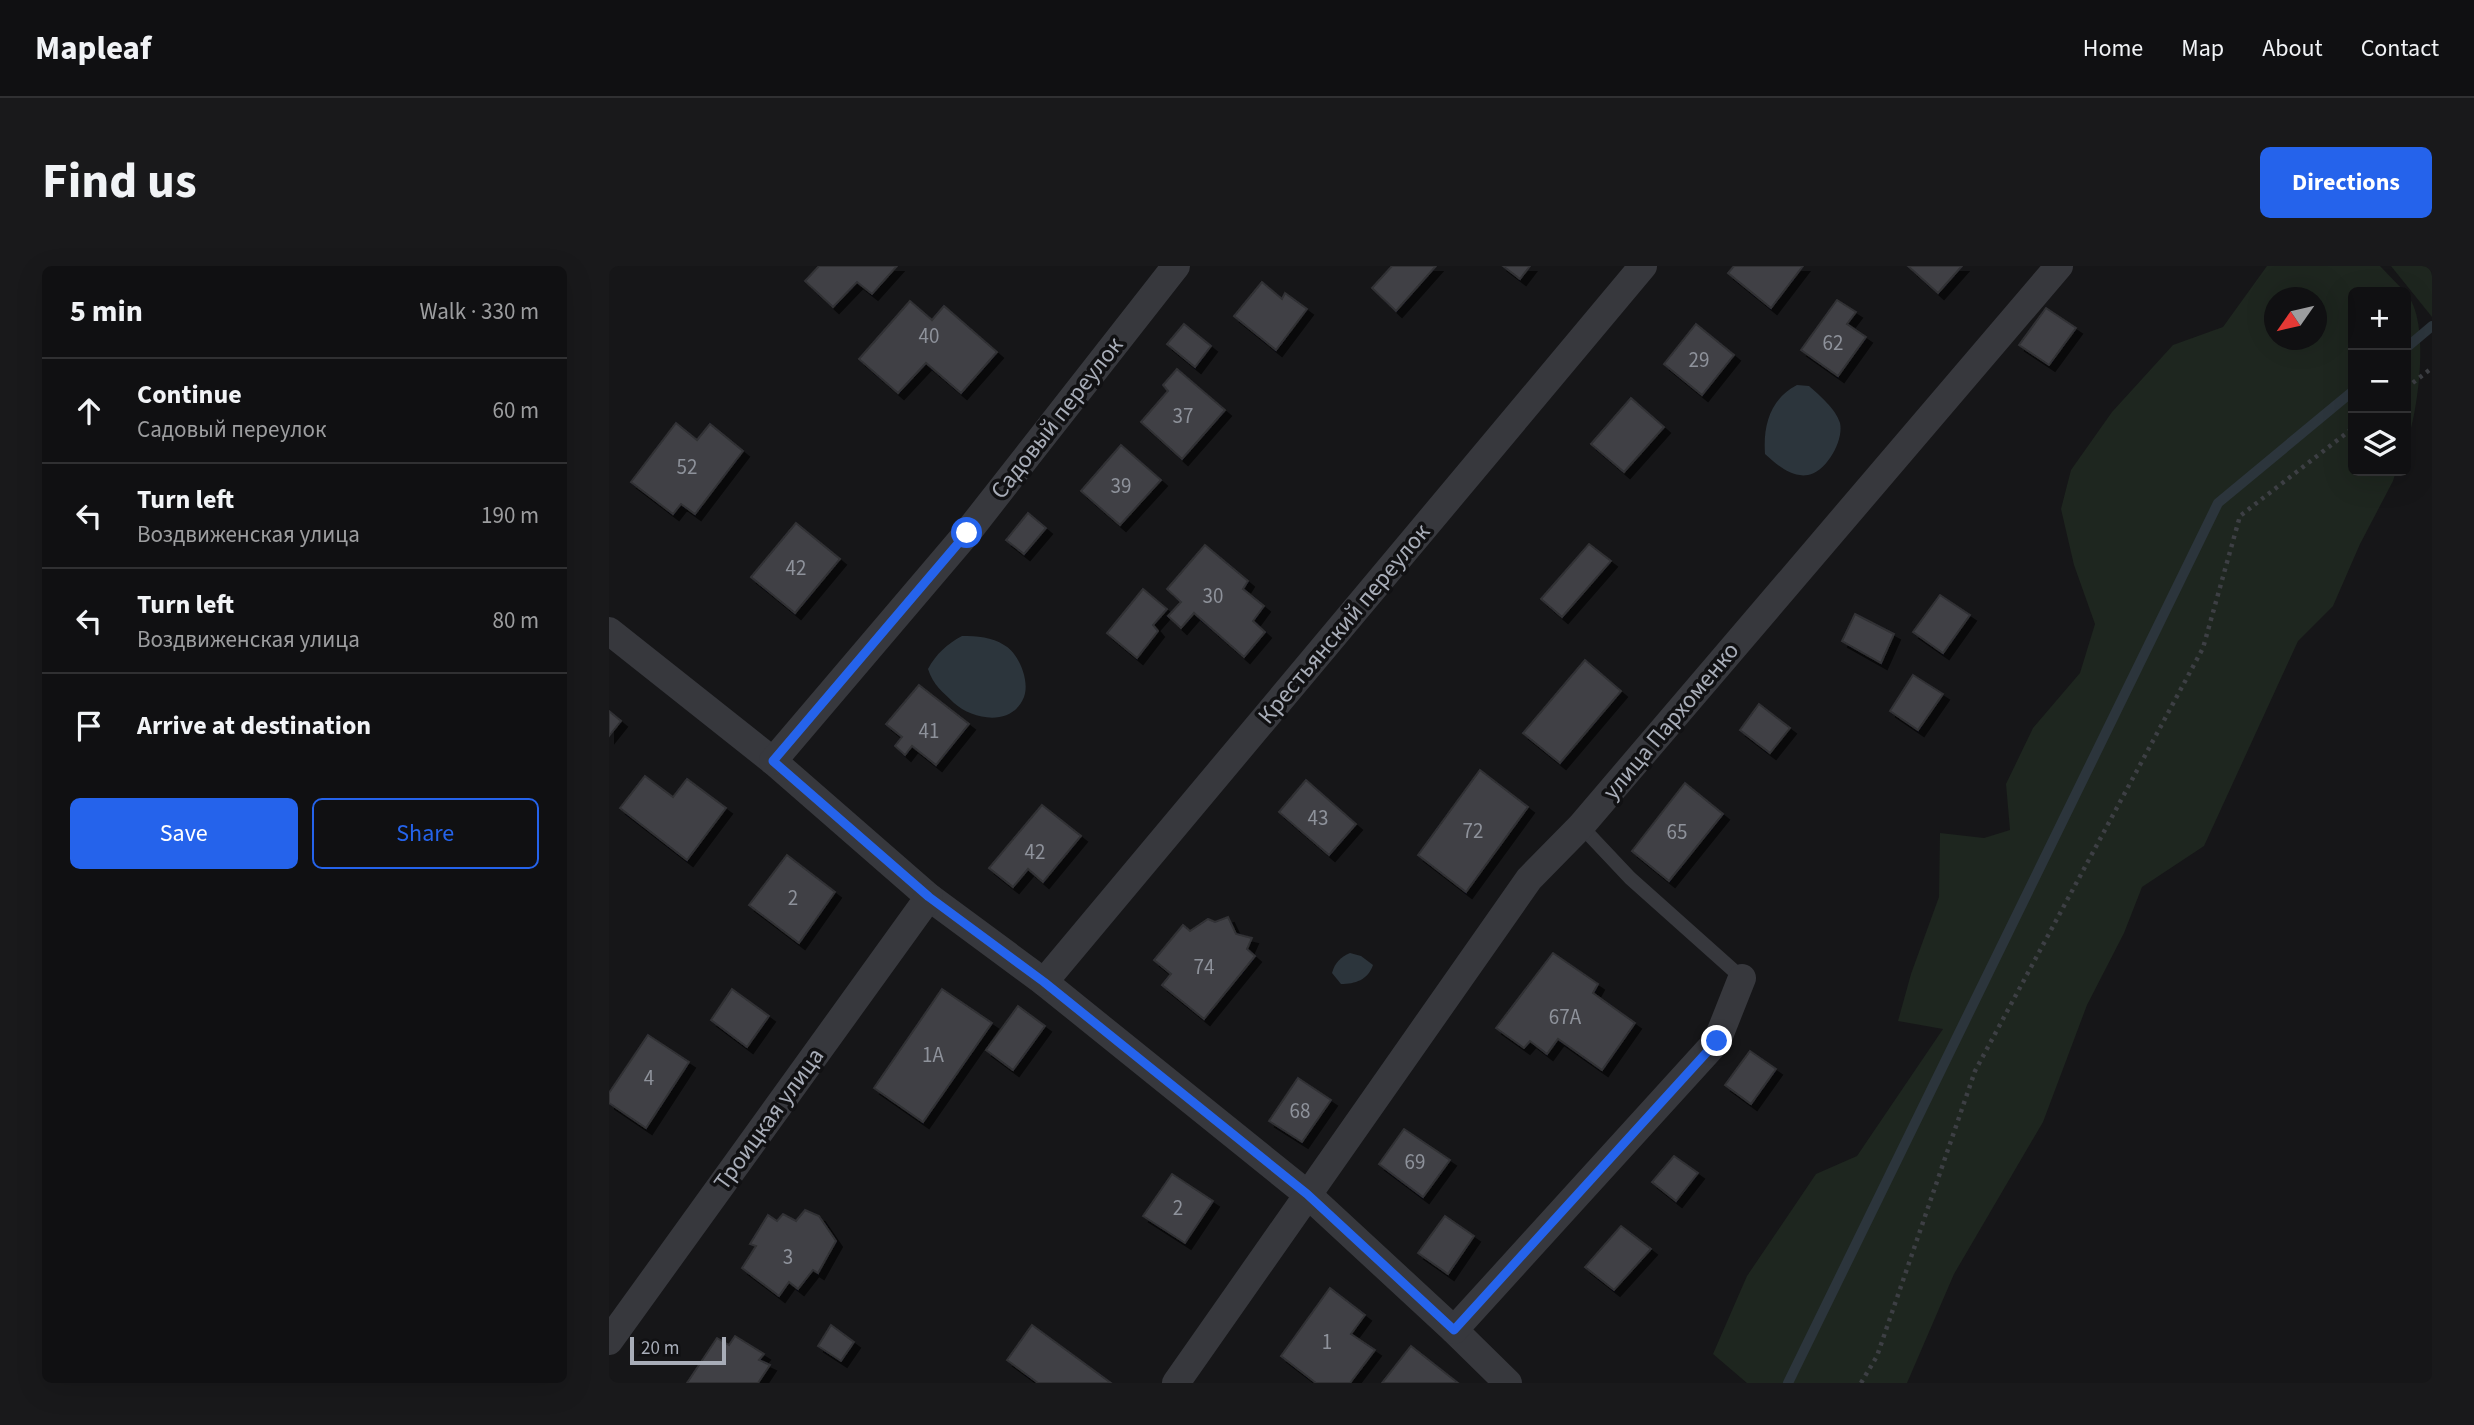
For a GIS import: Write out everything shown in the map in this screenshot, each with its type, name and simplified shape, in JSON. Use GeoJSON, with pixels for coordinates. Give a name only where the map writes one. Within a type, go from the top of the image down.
{"type":"FeatureCollection","features":[{"type":"Feature","properties":{"kind":"street","name":"Садовый переулок"},"geometry":{"type":"LineString","coordinates":[[773,761],[967,533],[1176,266]]}},
{"type":"Feature","properties":{"kind":"street","name":"Крестьянский переулок"},"geometry":{"type":"LineString","coordinates":[[1044,982],[1643,266]]}},
{"type":"Feature","properties":{"kind":"street","name":"улица Пархоменко"},"geometry":{"type":"LineString","coordinates":[[1177,1383],[1529,879],[1581,826],[2059,266]]}},
{"type":"Feature","properties":{"kind":"street"},"geometry":{"type":"LineString","coordinates":[[609,631],[773,761],[929,897],[1044,982],[1307,1194],[1508,1383]]}},
{"type":"Feature","properties":{"kind":"street","name":"Троицкая улица"},"geometry":{"type":"LineString","coordinates":[[609,1341],[929,897]]}},
{"type":"Feature","properties":{"kind":"street"},"geometry":{"type":"LineString","coordinates":[[1454,1330],[1717,1041],[1742,978]]}},
{"type":"Feature","properties":{"kind":"lane"},"geometry":{"type":"LineString","coordinates":[[1581,826],[1630,878],[1742,978]]}},
{"type":"Feature","properties":{"kind":"path"},"geometry":{"type":"LineString","coordinates":[[2411,384],[2432,368]]}},
{"type":"Feature","properties":{"kind":"path"},"geometry":{"type":"LineString","coordinates":[[1861,1383],[1877,1356],[1975,1070],[2203,648],[2240,516],[2348,433]]}},
{"type":"Feature","properties":{"kind":"shaded area"},"geometry":{"type":"Polygon","coordinates":[[[2267,266],[2380,266],[2400,287],[2348,287],[2348,476],[2394,476],[2393,481],[2360,544],[2333,606],[2298,641],[2204,846],[2142,887],[2124,933],[2087,1005],[2043,1122],[1954,1274],[1907,1383],[1747,1383],[1713,1354],[1747,1276],[1816,1174],[1857,1156],[1943,1029],[1898,1021],[1911,974],[1939,897],[1940,833],[1984,838],[2010,830],[2006,784],[2033,728],[2080,673],[2095,624],[2074,565],[2061,509],[2071,470],[2112,412],[2173,345],[2223,327],[2267,266]]]}},
{"type":"Feature","properties":{"kind":"shaded area"},"geometry":{"type":"Polygon","coordinates":[[[2391,266],[2432,266],[2432,317],[2411,291],[2411,287],[2408,287],[2391,266]]]}},
{"type":"Feature","properties":{"kind":"shaded area"},"geometry":{"type":"Polygon","coordinates":[[[2411,301],[2418,324],[2420,345],[2415,411],[2411,426],[2411,301]]]}},
{"type":"Feature","properties":{"kind":"shaded area"},"geometry":{"type":"Polygon","coordinates":[[[1797,385],[1809,386],[1822,398],[1838,418],[1841,430],[1836,447],[1827,462],[1815,473],[1808,475],[1790,472],[1765,454],[1765,433],[1770,414],[1780,398],[1797,385]]]}},
{"type":"Feature","properties":{"kind":"shaded area"},"geometry":{"type":"Polygon","coordinates":[[[962,636],[999,642],[1019,661],[1026,683],[1024,697],[1011,713],[992,718],[971,713],[954,703],[933,680],[928,669],[931,664],[942,650],[962,636]]]}},
{"type":"Feature","properties":{"kind":"shaded area"},"geometry":{"type":"Polygon","coordinates":[[[1350,953],[1361,956],[1373,965],[1368,974],[1360,980],[1341,984],[1332,973],[1339,960],[1350,953]]]}},
{"type":"Feature","properties":{"kind":"building"},"geometry":{"type":"Polygon","coordinates":[[[819,266],[897,266],[872,294],[857,282],[833,307],[805,281],[819,266]]]}},
{"type":"Feature","properties":{"kind":"building"},"geometry":{"type":"Polygon","coordinates":[[[1392,266],[1436,266],[1396,311],[1372,288],[1392,266]]]}},
{"type":"Feature","properties":{"kind":"building"},"geometry":{"type":"Polygon","coordinates":[[[1503,266],[1530,266],[1520,279],[1503,266]]]}},
{"type":"Feature","properties":{"kind":"building"},"geometry":{"type":"Polygon","coordinates":[[[1734,266],[1803,266],[1771,308],[1728,273],[1734,266]]]}},
{"type":"Feature","properties":{"kind":"building"},"geometry":{"type":"Polygon","coordinates":[[[1908,266],[1962,266],[1938,293],[1908,266]]]}},
{"type":"Feature","properties":{"kind":"building"},"geometry":{"type":"Polygon","coordinates":[[[1262,282],[1282,299],[1285,293],[1307,309],[1276,350],[1234,316],[1262,282]]]}},
{"type":"Feature","properties":{"kind":"building"},"geometry":{"type":"Polygon","coordinates":[[[1837,300],[1856,312],[1847,324],[1866,337],[1838,376],[1801,350],[1837,300]]]}},
{"type":"Feature","properties":{"kind":"building"},"geometry":{"type":"Polygon","coordinates":[[[910,301],[932,320],[944,306],[997,352],[961,393],[926,363],[898,393],[859,359],[910,301]]]}},
{"type":"Feature","properties":{"kind":"building"},"geometry":{"type":"Polygon","coordinates":[[[2046,308],[2076,328],[2049,365],[2019,345],[2046,308]]]}},
{"type":"Feature","properties":{"kind":"building"},"geometry":{"type":"Polygon","coordinates":[[[1184,324],[1211,346],[1195,367],[1167,344],[1184,324]]]}},
{"type":"Feature","properties":{"kind":"building"},"geometry":{"type":"Polygon","coordinates":[[[1696,324],[1734,355],[1702,395],[1664,364],[1696,324]]]}},
{"type":"Feature","properties":{"kind":"building"},"geometry":{"type":"Polygon","coordinates":[[[1177,369],[1225,410],[1182,459],[1141,422],[1168,391],[1163,385],[1177,369]]]}},
{"type":"Feature","properties":{"kind":"building"},"geometry":{"type":"Polygon","coordinates":[[[1631,398],[1664,427],[1624,472],[1591,444],[1631,398]]]}},
{"type":"Feature","properties":{"kind":"building"},"geometry":{"type":"Polygon","coordinates":[[[676,423],[697,440],[710,424],[743,451],[695,514],[681,504],[673,514],[631,482],[676,423]]]}},
{"type":"Feature","properties":{"kind":"building"},"geometry":{"type":"Polygon","coordinates":[[[1121,445],[1161,480],[1120,525],[1081,491],[1121,445]]]}},
{"type":"Feature","properties":{"kind":"building"},"geometry":{"type":"Polygon","coordinates":[[[1028,513],[1046,528],[1024,554],[1006,540],[1028,513]]]}},
{"type":"Feature","properties":{"kind":"building"},"geometry":{"type":"Polygon","coordinates":[[[796,523],[840,559],[795,613],[751,577],[796,523]]]}},
{"type":"Feature","properties":{"kind":"building"},"geometry":{"type":"Polygon","coordinates":[[[1589,544],[1611,561],[1562,617],[1541,599],[1589,544]]]}},
{"type":"Feature","properties":{"kind":"building"},"geometry":{"type":"Polygon","coordinates":[[[1205,545],[1248,581],[1243,589],[1264,606],[1253,621],[1265,632],[1244,657],[1194,613],[1181,628],[1168,616],[1181,602],[1167,589],[1205,545]]]}},
{"type":"Feature","properties":{"kind":"building"},"geometry":{"type":"Polygon","coordinates":[[[1143,589],[1167,609],[1153,625],[1158,631],[1137,658],[1107,633],[1143,589]]]}},
{"type":"Feature","properties":{"kind":"building"},"geometry":{"type":"Polygon","coordinates":[[[1940,595],[1970,615],[1943,653],[1913,632],[1940,595]]]}},
{"type":"Feature","properties":{"kind":"building"},"geometry":{"type":"Polygon","coordinates":[[[1855,614],[1894,634],[1881,663],[1842,641],[1855,614]]]}},
{"type":"Feature","properties":{"kind":"building"},"geometry":{"type":"Polygon","coordinates":[[[1585,660],[1621,691],[1560,763],[1523,733],[1585,660]]]}},
{"type":"Feature","properties":{"kind":"building"},"geometry":{"type":"Polygon","coordinates":[[[1913,675],[1943,694],[1918,730],[1890,711],[1913,675]]]}},
{"type":"Feature","properties":{"kind":"building"},"geometry":{"type":"Polygon","coordinates":[[[919,685],[969,724],[936,765],[912,746],[905,755],[895,746],[902,737],[886,724],[919,685]]]}},
{"type":"Feature","properties":{"kind":"building"},"geometry":{"type":"Polygon","coordinates":[[[1759,704],[1790,728],[1770,753],[1740,730],[1759,704]]]}},
{"type":"Feature","properties":{"kind":"building"},"geometry":{"type":"Polygon","coordinates":[[[609,711],[621,721],[609,736],[609,711]]]}},
{"type":"Feature","properties":{"kind":"building"},"geometry":{"type":"Polygon","coordinates":[[[1480,770],[1528,807],[1466,892],[1418,855],[1480,770]]]}},
{"type":"Feature","properties":{"kind":"building"},"geometry":{"type":"Polygon","coordinates":[[[645,776],[673,797],[687,779],[726,808],[687,860],[620,808],[645,776]]]}},
{"type":"Feature","properties":{"kind":"building"},"geometry":{"type":"Polygon","coordinates":[[[1306,780],[1356,824],[1329,855],[1279,812],[1306,780]]]}},
{"type":"Feature","properties":{"kind":"building"},"geometry":{"type":"Polygon","coordinates":[[[1685,783],[1723,814],[1669,881],[1632,851],[1685,783]]]}},
{"type":"Feature","properties":{"kind":"building"},"geometry":{"type":"Polygon","coordinates":[[[1042,805],[1081,836],[1043,882],[1028,869],[1013,887],[989,868],[1042,805]]]}},
{"type":"Feature","properties":{"kind":"building"},"geometry":{"type":"Polygon","coordinates":[[[787,855],[835,892],[799,943],[749,905],[787,855]]]}},
{"type":"Feature","properties":{"kind":"building"},"geometry":{"type":"Polygon","coordinates":[[[1228,917],[1236,934],[1252,938],[1247,949],[1255,956],[1204,1019],[1162,985],[1171,974],[1154,960],[1183,925],[1190,931],[1208,919],[1215,922],[1228,917]]]}},
{"type":"Feature","properties":{"kind":"building"},"geometry":{"type":"Polygon","coordinates":[[[1553,953],[1598,984],[1593,993],[1635,1023],[1602,1070],[1558,1039],[1547,1054],[1530,1041],[1524,1048],[1496,1028],[1553,953]]]}},
{"type":"Feature","properties":{"kind":"building"},"geometry":{"type":"Polygon","coordinates":[[[732,989],[769,1016],[747,1047],[711,1020],[732,989]]]}},
{"type":"Feature","properties":{"kind":"building"},"geometry":{"type":"Polygon","coordinates":[[[942,989],[992,1023],[923,1122],[874,1088],[942,989]]]}},
{"type":"Feature","properties":{"kind":"building"},"geometry":{"type":"Polygon","coordinates":[[[1018,1006],[1045,1026],[1013,1070],[986,1050],[1018,1006]]]}},
{"type":"Feature","properties":{"kind":"building"},"geometry":{"type":"Polygon","coordinates":[[[648,1035],[689,1062],[646,1128],[609,1103],[609,1093],[648,1035]]]}},
{"type":"Feature","properties":{"kind":"building"},"geometry":{"type":"Polygon","coordinates":[[[1750,1051],[1776,1069],[1751,1104],[1725,1085],[1750,1051]]]}},
{"type":"Feature","properties":{"kind":"building"},"geometry":{"type":"Polygon","coordinates":[[[1298,1078],[1331,1100],[1302,1142],[1269,1121],[1298,1078]]]}},
{"type":"Feature","properties":{"kind":"building"},"geometry":{"type":"Polygon","coordinates":[[[1404,1129],[1450,1160],[1423,1197],[1379,1164],[1404,1129]]]}},
{"type":"Feature","properties":{"kind":"building"},"geometry":{"type":"Polygon","coordinates":[[[1674,1156],[1698,1173],[1676,1201],[1652,1182],[1674,1156]]]}},
{"type":"Feature","properties":{"kind":"building"},"geometry":{"type":"Polygon","coordinates":[[[1172,1174],[1213,1201],[1185,1243],[1143,1216],[1172,1174]]]}},
{"type":"Feature","properties":{"kind":"building"},"geometry":{"type":"Polygon","coordinates":[[[805,1210],[819,1216],[836,1241],[818,1273],[813,1270],[798,1289],[789,1282],[779,1296],[742,1268],[756,1246],[750,1244],[768,1215],[777,1221],[783,1214],[796,1221],[805,1210]]]}},
{"type":"Feature","properties":{"kind":"building"},"geometry":{"type":"Polygon","coordinates":[[[1445,1216],[1474,1236],[1448,1274],[1418,1253],[1445,1216]]]}},
{"type":"Feature","properties":{"kind":"building"},"geometry":{"type":"Polygon","coordinates":[[[1621,1226],[1651,1249],[1614,1290],[1585,1267],[1621,1226]]]}},
{"type":"Feature","properties":{"kind":"building"},"geometry":{"type":"Polygon","coordinates":[[[1330,1288],[1365,1315],[1351,1334],[1375,1350],[1350,1383],[1316,1383],[1281,1356],[1330,1288]]]}},
{"type":"Feature","properties":{"kind":"building"},"geometry":{"type":"Polygon","coordinates":[[[831,1325],[854,1342],[841,1361],[818,1346],[831,1325]]]}},
{"type":"Feature","properties":{"kind":"building"},"geometry":{"type":"Polygon","coordinates":[[[1032,1325],[1111,1383],[1038,1383],[1007,1360],[1032,1325]]]}},
{"type":"Feature","properties":{"kind":"building"},"geometry":{"type":"Polygon","coordinates":[[[735,1336],[764,1354],[759,1360],[770,1365],[758,1383],[687,1383],[717,1338],[729,1345],[735,1336]]]}},
{"type":"Feature","properties":{"kind":"building"},"geometry":{"type":"Polygon","coordinates":[[[1411,1346],[1458,1383],[1382,1383],[1411,1346]]]}},
{"type":"Feature","properties":{"kind":"waterway"},"geometry":{"type":"LineString","coordinates":[[2411,344],[2432,326]]}},
{"type":"Feature","properties":{"kind":"waterway"},"geometry":{"type":"LineString","coordinates":[[1788,1383],[2218,503],[2348,395]]}},
{"type":"Feature","properties":{"kind":"route"},"geometry":{"type":"LineString","coordinates":[[967,533],[773,761],[929,897],[1044,982],[1307,1194],[1454,1330],[1717,1041]]}}]}
